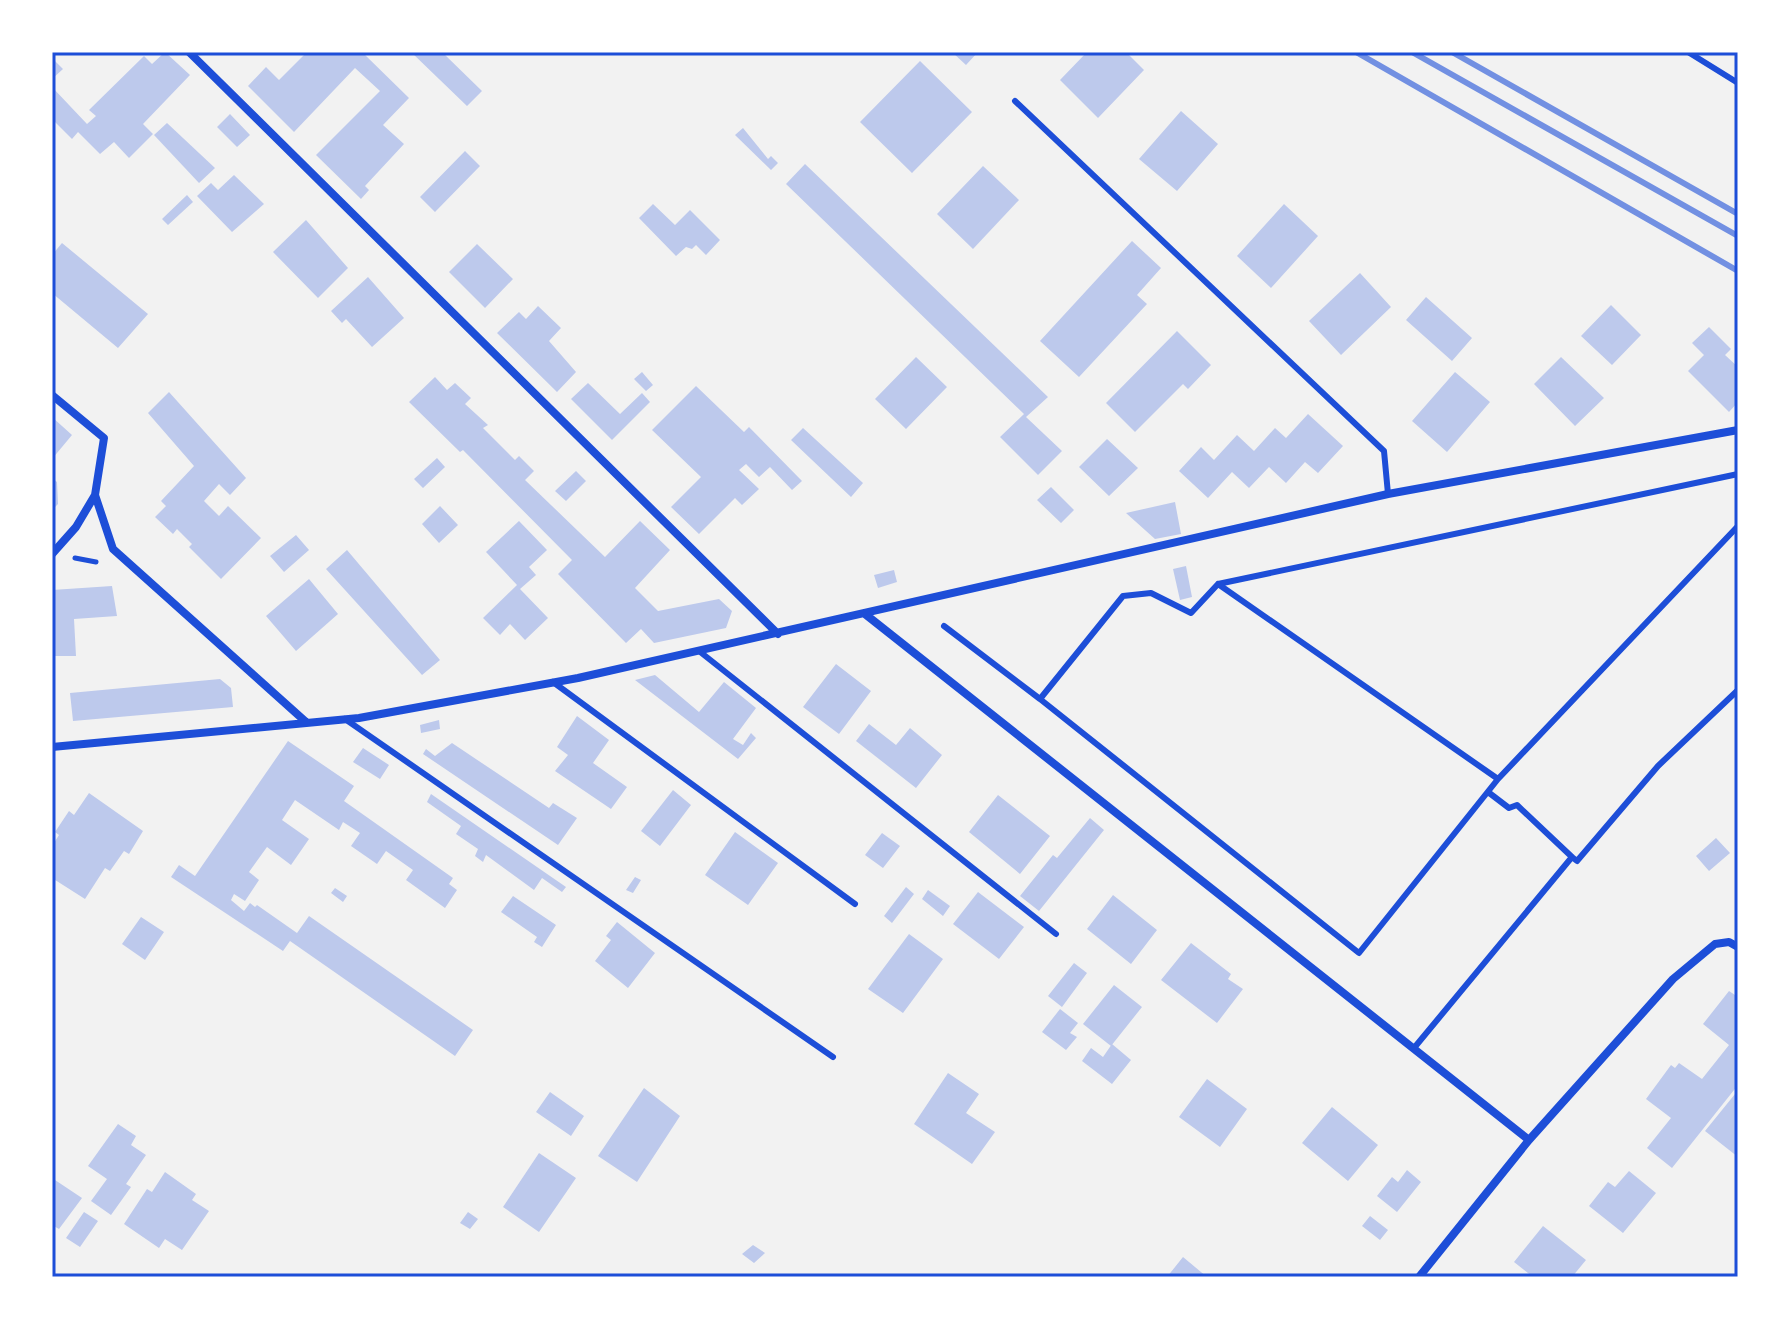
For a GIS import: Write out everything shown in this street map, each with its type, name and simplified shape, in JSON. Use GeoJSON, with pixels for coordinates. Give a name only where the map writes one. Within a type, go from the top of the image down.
{"type":"FeatureCollection","features":[{"type":"Feature","properties":{"kind":"street"},"geometry":{"type":"LineString","coordinates":[[189,52],[778,634]]}},
{"type":"Feature","properties":{"kind":"street"},"geometry":{"type":"LineString","coordinates":[[52,395],[104,438],[95,495],[53,554]]}},
{"type":"Feature","properties":{"kind":"street"},"geometry":{"type":"LineString","coordinates":[[52,747],[345,719],[553,682],[778,634],[1388,494],[1738,430]]}},
{"type":"Feature","properties":{"kind":"street"},"geometry":{"type":"LineString","coordinates":[[95,495],[113,549],[306,722]]}},
{"type":"Feature","properties":{"kind":"street"},"geometry":{"type":"LineString","coordinates":[[865,614],[1529,1140]]}},
{"type":"Feature","properties":{"kind":"street"},"geometry":{"type":"LineString","coordinates":[[1419,1277],[1529,1140],[1673,979],[1715,944],[1729,942],[1738,947]]}},
{"type":"Feature","properties":{"kind":"lane"},"geometry":{"type":"LineString","coordinates":[[1688,52],[1738,83]]}},
{"type":"Feature","properties":{"kind":"lane"},"geometry":{"type":"LineString","coordinates":[[1015,101],[1384,451],[1388,494]]}},
{"type":"Feature","properties":{"kind":"lane"},"geometry":{"type":"LineString","coordinates":[[1040,699],[1123,596],[1151,593],[1191,613],[1218,584],[1738,474]]}},
{"type":"Feature","properties":{"kind":"lane"},"geometry":{"type":"LineString","coordinates":[[944,626],[1359,953],[1498,779],[1738,526]]}},
{"type":"Feature","properties":{"kind":"lane"},"geometry":{"type":"LineString","coordinates":[[1218,584],[1498,779]]}},
{"type":"Feature","properties":{"kind":"lane"},"geometry":{"type":"LineString","coordinates":[[699,651],[1056,934]]}},
{"type":"Feature","properties":{"kind":"lane"},"geometry":{"type":"LineString","coordinates":[[553,682],[855,904]]}},
{"type":"Feature","properties":{"kind":"lane"},"geometry":{"type":"LineString","coordinates":[[1488,792],[1509,808],[1517,805],[1577,861],[1658,766],[1738,690]]}},
{"type":"Feature","properties":{"kind":"lane"},"geometry":{"type":"LineString","coordinates":[[345,719],[833,1057]]}},
{"type":"Feature","properties":{"kind":"lane"},"geometry":{"type":"LineString","coordinates":[[1414,1048],[1572,857]]}},
{"type":"Feature","properties":{"kind":"path"},"geometry":{"type":"LineString","coordinates":[[53,554],[98,563]]}},
{"type":"Feature","properties":{"kind":"building"},"geometry":{"type":"Polygon","coordinates":[[[165,52],[190,75],[143,124],[153,134],[129,158],[114,142],[100,154],[78,132],[72,139],[52,119],[52,87],[87,124],[96,116],[89,110],[144,56],[152,64],[165,52]]]}},
{"type":"Feature","properties":{"kind":"building"},"geometry":{"type":"Polygon","coordinates":[[[307,52],[362,52],[409,98],[383,125],[404,144],[365,186],[369,190],[361,199],[316,155],[380,91],[355,68],[294,132],[248,86],[266,67],[279,80],[307,52]]]}},
{"type":"Feature","properties":{"kind":"building"},"geometry":{"type":"Polygon","coordinates":[[[411,52],[442,52],[482,91],[467,106],[411,52]]]}},
{"type":"Feature","properties":{"kind":"building"},"geometry":{"type":"Polygon","coordinates":[[[952,52],[978,52],[966,65],[952,52]]]}},
{"type":"Feature","properties":{"kind":"building"},"geometry":{"type":"Polygon","coordinates":[[[1087,52],[1126,52],[1144,70],[1098,118],[1060,80],[1087,52]]]}},
{"type":"Feature","properties":{"kind":"building"},"geometry":{"type":"Polygon","coordinates":[[[52,58],[63,69],[52,79],[52,58]]]}},
{"type":"Feature","properties":{"kind":"building"},"geometry":{"type":"Polygon","coordinates":[[[920,61],[972,112],[912,173],[860,122],[920,61]]]}},
{"type":"Feature","properties":{"kind":"building"},"geometry":{"type":"Polygon","coordinates":[[[1181,111],[1218,144],[1177,191],[1139,159],[1181,111]]]}},
{"type":"Feature","properties":{"kind":"building"},"geometry":{"type":"Polygon","coordinates":[[[230,114],[250,135],[237,147],[217,127],[230,114]]]}},
{"type":"Feature","properties":{"kind":"building"},"geometry":{"type":"Polygon","coordinates":[[[167,123],[215,168],[199,183],[154,135],[167,123]]]}},
{"type":"Feature","properties":{"kind":"building"},"geometry":{"type":"Polygon","coordinates":[[[743,128],[768,159],[771,156],[778,163],[771,170],[735,135],[743,128]]]}},
{"type":"Feature","properties":{"kind":"building"},"geometry":{"type":"Polygon","coordinates":[[[465,151],[480,166],[435,212],[420,197],[465,151]]]}},
{"type":"Feature","properties":{"kind":"building"},"geometry":{"type":"Polygon","coordinates":[[[805,164],[1048,397],[1026,417],[1062,451],[1038,475],[1000,437],[1024,414],[786,184],[805,164]]]}},
{"type":"Feature","properties":{"kind":"building"},"geometry":{"type":"Polygon","coordinates":[[[983,166],[1019,200],[973,249],[937,214],[983,166]]]}},
{"type":"Feature","properties":{"kind":"building"},"geometry":{"type":"Polygon","coordinates":[[[234,175],[264,204],[232,232],[197,196],[211,183],[218,190],[234,175]]]}},
{"type":"Feature","properties":{"kind":"building"},"geometry":{"type":"Polygon","coordinates":[[[187,195],[193,202],[168,225],[162,219],[187,195]]]}},
{"type":"Feature","properties":{"kind":"building"},"geometry":{"type":"Polygon","coordinates":[[[653,204],[675,225],[690,210],[720,240],[706,255],[696,245],[692,249],[686,247],[676,256],[639,218],[653,204]]]}},
{"type":"Feature","properties":{"kind":"building"},"geometry":{"type":"Polygon","coordinates":[[[1284,204],[1318,236],[1271,288],[1237,256],[1284,204]]]}},
{"type":"Feature","properties":{"kind":"building"},"geometry":{"type":"Polygon","coordinates":[[[306,220],[348,268],[318,298],[273,252],[306,220]]]}},
{"type":"Feature","properties":{"kind":"building"},"geometry":{"type":"Polygon","coordinates":[[[1132,241],[1161,268],[1137,295],[1147,304],[1079,377],[1040,341],[1132,241]]]}},
{"type":"Feature","properties":{"kind":"building"},"geometry":{"type":"Polygon","coordinates":[[[62,243],[148,314],[118,348],[52,293],[52,255],[62,243]]]}},
{"type":"Feature","properties":{"kind":"building"},"geometry":{"type":"Polygon","coordinates":[[[477,244],[513,279],[485,308],[449,272],[477,244]]]}},
{"type":"Feature","properties":{"kind":"building"},"geometry":{"type":"Polygon","coordinates":[[[1360,273],[1391,307],[1341,355],[1309,321],[1360,273]]]}},
{"type":"Feature","properties":{"kind":"building"},"geometry":{"type":"Polygon","coordinates":[[[368,277],[404,318],[372,347],[346,319],[342,323],[331,311],[368,277]]]}},
{"type":"Feature","properties":{"kind":"building"},"geometry":{"type":"Polygon","coordinates":[[[1426,297],[1472,338],[1452,361],[1406,320],[1426,297]]]}},
{"type":"Feature","properties":{"kind":"building"},"geometry":{"type":"Polygon","coordinates":[[[1611,305],[1641,335],[1612,365],[1581,336],[1611,305]]]}},
{"type":"Feature","properties":{"kind":"building"},"geometry":{"type":"Polygon","coordinates":[[[538,306],[561,328],[549,341],[576,372],[557,392],[497,333],[519,312],[526,319],[538,306]]]}},
{"type":"Feature","properties":{"kind":"building"},"geometry":{"type":"Polygon","coordinates":[[[1709,327],[1731,349],[1725,355],[1738,367],[1738,402],[1729,412],[1688,371],[1704,355],[1692,343],[1709,327]]]}},
{"type":"Feature","properties":{"kind":"building"},"geometry":{"type":"Polygon","coordinates":[[[1177,331],[1211,365],[1188,389],[1183,384],[1135,432],[1106,403],[1177,331]]]}},
{"type":"Feature","properties":{"kind":"building"},"geometry":{"type":"Polygon","coordinates":[[[916,357],[947,387],[906,429],[875,399],[916,357]]]}},
{"type":"Feature","properties":{"kind":"building"},"geometry":{"type":"Polygon","coordinates":[[[1561,357],[1604,398],[1575,426],[1534,384],[1561,357]]]}},
{"type":"Feature","properties":{"kind":"building"},"geometry":{"type":"Polygon","coordinates":[[[642,372],[653,385],[646,391],[634,379],[642,372]]]}},
{"type":"Feature","properties":{"kind":"building"},"geometry":{"type":"Polygon","coordinates":[[[1455,372],[1490,402],[1447,452],[1412,421],[1455,372]]]}},
{"type":"Feature","properties":{"kind":"building"},"geometry":{"type":"Polygon","coordinates":[[[435,377],[447,390],[455,383],[471,398],[465,404],[488,425],[483,428],[515,460],[519,456],[534,471],[525,480],[605,557],[640,521],[670,550],[635,588],[658,611],[719,599],[732,611],[726,628],[654,643],[641,629],[626,643],[558,574],[572,560],[463,450],[460,452],[409,402],[435,377]]]}},
{"type":"Feature","properties":{"kind":"building"},"geometry":{"type":"Polygon","coordinates":[[[588,383],[620,414],[642,393],[650,402],[612,440],[571,399],[588,383]]]}},
{"type":"Feature","properties":{"kind":"building"},"geometry":{"type":"Polygon","coordinates":[[[696,386],[744,432],[749,427],[802,481],[792,490],[770,467],[759,477],[746,464],[739,470],[759,489],[742,505],[735,498],[699,534],[671,507],[701,477],[652,430],[696,386]]]}},
{"type":"Feature","properties":{"kind":"building"},"geometry":{"type":"Polygon","coordinates":[[[169,392],[246,478],[230,495],[219,484],[204,501],[219,516],[228,506],[261,538],[221,579],[189,547],[192,544],[177,529],[173,534],[155,517],[166,506],[161,501],[194,466],[148,413],[169,392]]]}},
{"type":"Feature","properties":{"kind":"building"},"geometry":{"type":"Polygon","coordinates":[[[1308,414],[1343,446],[1318,473],[1305,462],[1286,483],[1269,467],[1249,488],[1232,472],[1208,498],[1179,471],[1201,447],[1214,460],[1237,435],[1254,451],[1275,428],[1286,438],[1308,414]]]}},
{"type":"Feature","properties":{"kind":"building"},"geometry":{"type":"Polygon","coordinates":[[[52,417],[72,435],[52,459],[52,417]]]}},
{"type":"Feature","properties":{"kind":"building"},"geometry":{"type":"Polygon","coordinates":[[[803,428],[863,483],[851,497],[791,440],[803,428]]]}},
{"type":"Feature","properties":{"kind":"building"},"geometry":{"type":"Polygon","coordinates":[[[1107,439],[1138,468],[1109,496],[1079,467],[1107,439]]]}},
{"type":"Feature","properties":{"kind":"building"},"geometry":{"type":"Polygon","coordinates":[[[437,458],[445,467],[423,488],[414,479],[437,458]]]}},
{"type":"Feature","properties":{"kind":"building"},"geometry":{"type":"Polygon","coordinates":[[[576,471],[586,481],[566,501],[555,491],[576,471]]]}},
{"type":"Feature","properties":{"kind":"building"},"geometry":{"type":"Polygon","coordinates":[[[52,478],[57,482],[58,504],[52,510],[52,478]]]}},
{"type":"Feature","properties":{"kind":"building"},"geometry":{"type":"Polygon","coordinates":[[[1051,487],[1074,510],[1061,523],[1037,500],[1051,487]]]}},
{"type":"Feature","properties":{"kind":"building"},"geometry":{"type":"Polygon","coordinates":[[[1175,502],[1181,534],[1155,539],[1126,513],[1175,502]]]}},
{"type":"Feature","properties":{"kind":"building"},"geometry":{"type":"Polygon","coordinates":[[[440,506],[458,525],[439,543],[422,524],[440,506]]]}},
{"type":"Feature","properties":{"kind":"building"},"geometry":{"type":"Polygon","coordinates":[[[519,521],[547,550],[529,567],[536,575],[520,589],[548,618],[525,640],[510,624],[500,635],[483,618],[517,585],[486,552],[519,521]]]}},
{"type":"Feature","properties":{"kind":"building"},"geometry":{"type":"Polygon","coordinates":[[[296,535],[309,550],[284,572],[270,556],[296,535]]]}},
{"type":"Feature","properties":{"kind":"building"},"geometry":{"type":"Polygon","coordinates":[[[347,550],[440,660],[422,675],[326,569],[347,550]]]}},
{"type":"Feature","properties":{"kind":"building"},"geometry":{"type":"Polygon","coordinates":[[[1186,566],[1192,597],[1180,600],[1173,569],[1186,566]]]}},
{"type":"Feature","properties":{"kind":"building"},"geometry":{"type":"Polygon","coordinates":[[[894,570],[897,582],[878,588],[874,575],[894,570]]]}},
{"type":"Feature","properties":{"kind":"building"},"geometry":{"type":"Polygon","coordinates":[[[309,579],[338,614],[296,651],[266,616],[309,579]]]}},
{"type":"Feature","properties":{"kind":"building"},"geometry":{"type":"Polygon","coordinates":[[[112,586],[117,616],[74,619],[76,656],[52,656],[52,590],[112,586]]]}},
{"type":"Feature","properties":{"kind":"building"},"geometry":{"type":"Polygon","coordinates":[[[836,664],[871,691],[839,734],[803,707],[836,664]]]}},
{"type":"Feature","properties":{"kind":"building"},"geometry":{"type":"Polygon","coordinates":[[[655,675],[699,712],[724,682],[756,708],[733,739],[743,745],[751,733],[756,738],[738,759],[635,680],[655,675]]]}},
{"type":"Feature","properties":{"kind":"building"},"geometry":{"type":"Polygon","coordinates":[[[220,679],[231,688],[233,707],[73,721],[70,693],[220,679]]]}},
{"type":"Feature","properties":{"kind":"building"},"geometry":{"type":"Polygon","coordinates":[[[577,716],[609,740],[593,763],[627,787],[611,809],[555,771],[568,755],[557,747],[577,716]]]}},
{"type":"Feature","properties":{"kind":"building"},"geometry":{"type":"Polygon","coordinates":[[[439,720],[440,729],[421,733],[420,725],[439,720]]]}},
{"type":"Feature","properties":{"kind":"building"},"geometry":{"type":"Polygon","coordinates":[[[869,724],[896,745],[910,728],[942,755],[916,788],[856,741],[869,724]]]}},
{"type":"Feature","properties":{"kind":"building"},"geometry":{"type":"Polygon","coordinates":[[[288,741],[354,786],[344,801],[453,878],[449,884],[457,890],[445,908],[406,880],[413,870],[386,851],[377,864],[351,846],[360,833],[343,822],[339,830],[295,800],[282,820],[309,839],[291,865],[267,847],[249,872],[259,880],[245,901],[234,894],[231,900],[244,911],[250,903],[255,907],[257,905],[297,933],[309,916],[473,1030],[455,1056],[290,941],[283,951],[171,877],[179,865],[195,876],[288,741]]]}},
{"type":"Feature","properties":{"kind":"building"},"geometry":{"type":"Polygon","coordinates":[[[452,743],[549,808],[553,803],[577,818],[558,845],[423,754],[426,749],[435,756],[452,743]]]}},
{"type":"Feature","properties":{"kind":"building"},"geometry":{"type":"Polygon","coordinates":[[[363,748],[389,765],[380,779],[353,762],[363,748]]]}},
{"type":"Feature","properties":{"kind":"building"},"geometry":{"type":"Polygon","coordinates":[[[673,790],[691,805],[660,846],[641,831],[673,790]]]}},
{"type":"Feature","properties":{"kind":"building"},"geometry":{"type":"Polygon","coordinates":[[[89,793],[143,831],[129,854],[124,851],[110,871],[105,868],[85,899],[52,878],[52,846],[59,835],[55,832],[69,811],[74,815],[89,793]]]}},
{"type":"Feature","properties":{"kind":"building"},"geometry":{"type":"Polygon","coordinates":[[[431,794],[566,887],[562,892],[542,878],[534,890],[486,855],[483,862],[475,856],[478,849],[456,834],[461,826],[427,802],[431,794]]]}},
{"type":"Feature","properties":{"kind":"building"},"geometry":{"type":"Polygon","coordinates":[[[998,795],[1050,836],[1020,874],[969,832],[998,795]]]}},
{"type":"Feature","properties":{"kind":"building"},"geometry":{"type":"Polygon","coordinates":[[[1090,818],[1104,830],[1039,911],[1020,896],[1053,855],[1057,858],[1090,818]]]}},
{"type":"Feature","properties":{"kind":"building"},"geometry":{"type":"Polygon","coordinates":[[[735,832],[778,863],[748,905],[705,875],[735,832]]]}},
{"type":"Feature","properties":{"kind":"building"},"geometry":{"type":"Polygon","coordinates":[[[882,833],[900,846],[883,868],[865,855],[882,833]]]}},
{"type":"Feature","properties":{"kind":"building"},"geometry":{"type":"Polygon","coordinates":[[[1716,838],[1730,853],[1709,871],[1696,856],[1716,838]]]}},
{"type":"Feature","properties":{"kind":"building"},"geometry":{"type":"Polygon","coordinates":[[[635,877],[641,880],[633,893],[626,890],[635,877]]]}},
{"type":"Feature","properties":{"kind":"building"},"geometry":{"type":"Polygon","coordinates":[[[906,887],[914,894],[892,923],[884,916],[906,887]]]}},
{"type":"Feature","properties":{"kind":"building"},"geometry":{"type":"Polygon","coordinates":[[[335,888],[347,896],[343,902],[331,893],[335,888]]]}},
{"type":"Feature","properties":{"kind":"building"},"geometry":{"type":"Polygon","coordinates":[[[928,890],[950,906],[943,916],[922,899],[928,890]]]}},
{"type":"Feature","properties":{"kind":"building"},"geometry":{"type":"Polygon","coordinates":[[[978,892],[1024,927],[999,959],[953,924],[978,892]]]}},
{"type":"Feature","properties":{"kind":"building"},"geometry":{"type":"Polygon","coordinates":[[[1113,895],[1157,930],[1131,964],[1087,929],[1113,895]]]}},
{"type":"Feature","properties":{"kind":"building"},"geometry":{"type":"Polygon","coordinates":[[[513,896],[556,925],[542,947],[534,942],[537,937],[501,912],[513,896]]]}},
{"type":"Feature","properties":{"kind":"building"},"geometry":{"type":"Polygon","coordinates":[[[141,917],[164,932],[145,960],[122,944],[141,917]]]}},
{"type":"Feature","properties":{"kind":"building"},"geometry":{"type":"Polygon","coordinates":[[[617,922],[655,953],[628,988],[595,961],[611,940],[606,936],[617,922]]]}},
{"type":"Feature","properties":{"kind":"building"},"geometry":{"type":"Polygon","coordinates":[[[909,934],[943,959],[903,1013],[868,989],[909,934]]]}},
{"type":"Feature","properties":{"kind":"building"},"geometry":{"type":"Polygon","coordinates":[[[1191,943],[1231,974],[1228,979],[1243,989],[1217,1023],[1161,980],[1191,943]]]}},
{"type":"Feature","properties":{"kind":"building"},"geometry":{"type":"Polygon","coordinates":[[[1074,963],[1087,973],[1062,1007],[1048,996],[1074,963]]]}},
{"type":"Feature","properties":{"kind":"building"},"geometry":{"type":"Polygon","coordinates":[[[1114,985],[1142,1007],[1111,1046],[1083,1024],[1114,985]]]}},
{"type":"Feature","properties":{"kind":"building"},"geometry":{"type":"Polygon","coordinates":[[[1729,991],[1738,997],[1738,1085],[1672,1168],[1647,1148],[1671,1118],[1646,1099],[1671,1065],[1675,1068],[1679,1063],[1702,1079],[1729,1045],[1703,1024],[1729,991]]]}},
{"type":"Feature","properties":{"kind":"building"},"geometry":{"type":"Polygon","coordinates":[[[1060,1009],[1078,1023],[1070,1033],[1077,1037],[1066,1050],[1042,1032],[1060,1009]]]}},
{"type":"Feature","properties":{"kind":"building"},"geometry":{"type":"Polygon","coordinates":[[[1112,1044],[1131,1060],[1112,1084],[1082,1061],[1091,1048],[1103,1057],[1112,1044]]]}},
{"type":"Feature","properties":{"kind":"building"},"geometry":{"type":"Polygon","coordinates":[[[948,1073],[979,1094],[966,1113],[995,1132],[972,1164],[914,1124],[948,1073]]]}},
{"type":"Feature","properties":{"kind":"building"},"geometry":{"type":"Polygon","coordinates":[[[1207,1079],[1247,1109],[1220,1147],[1179,1117],[1207,1079]]]}},
{"type":"Feature","properties":{"kind":"building"},"geometry":{"type":"Polygon","coordinates":[[[644,1088],[680,1116],[637,1182],[598,1156],[644,1088]]]}},
{"type":"Feature","properties":{"kind":"building"},"geometry":{"type":"Polygon","coordinates":[[[550,1092],[584,1116],[571,1136],[536,1112],[550,1092]]]}},
{"type":"Feature","properties":{"kind":"building"},"geometry":{"type":"Polygon","coordinates":[[[1735,1094],[1738,1096],[1738,1157],[1705,1131],[1735,1094]]]}},
{"type":"Feature","properties":{"kind":"building"},"geometry":{"type":"Polygon","coordinates":[[[1332,1107],[1378,1145],[1348,1181],[1302,1143],[1332,1107]]]}},
{"type":"Feature","properties":{"kind":"building"},"geometry":{"type":"Polygon","coordinates":[[[118,1124],[136,1136],[131,1145],[146,1155],[126,1184],[131,1187],[111,1215],[91,1201],[107,1179],[88,1166],[118,1124]]]}},
{"type":"Feature","properties":{"kind":"building"},"geometry":{"type":"Polygon","coordinates":[[[539,1153],[576,1178],[539,1232],[503,1207],[539,1153]]]}},
{"type":"Feature","properties":{"kind":"building"},"geometry":{"type":"Polygon","coordinates":[[[1407,1170],[1421,1182],[1397,1212],[1377,1196],[1392,1177],[1398,1182],[1407,1170]]]}},
{"type":"Feature","properties":{"kind":"building"},"geometry":{"type":"Polygon","coordinates":[[[1629,1171],[1656,1193],[1623,1233],[1589,1206],[1608,1182],[1615,1187],[1629,1171]]]}},
{"type":"Feature","properties":{"kind":"building"},"geometry":{"type":"Polygon","coordinates":[[[165,1172],[196,1194],[192,1200],[209,1211],[182,1250],[165,1239],[159,1248],[124,1224],[147,1189],[152,1192],[165,1172]]]}},
{"type":"Feature","properties":{"kind":"building"},"geometry":{"type":"Polygon","coordinates":[[[52,1178],[82,1198],[59,1229],[52,1225],[52,1178]]]}},
{"type":"Feature","properties":{"kind":"building"},"geometry":{"type":"Polygon","coordinates":[[[84,1212],[98,1221],[80,1247],[66,1238],[84,1212]]]}},
{"type":"Feature","properties":{"kind":"building"},"geometry":{"type":"Polygon","coordinates":[[[468,1212],[478,1219],[470,1229],[460,1223],[468,1212]]]}},
{"type":"Feature","properties":{"kind":"building"},"geometry":{"type":"Polygon","coordinates":[[[1370,1216],[1388,1230],[1380,1240],[1362,1226],[1370,1216]]]}},
{"type":"Feature","properties":{"kind":"building"},"geometry":{"type":"Polygon","coordinates":[[[1543,1226],[1586,1260],[1572,1277],[1533,1277],[1514,1262],[1543,1226]]]}},
{"type":"Feature","properties":{"kind":"building"},"geometry":{"type":"Polygon","coordinates":[[[753,1245],[765,1253],[754,1263],[742,1254],[753,1245]]]}},
{"type":"Feature","properties":{"kind":"building"},"geometry":{"type":"Polygon","coordinates":[[[1183,1257],[1207,1277],[1167,1277],[1183,1257]]]}},
{"type":"Feature","properties":{"kind":"railway"},"geometry":{"type":"LineString","coordinates":[[1356,52],[1738,271]]}},
{"type":"Feature","properties":{"kind":"railway"},"geometry":{"type":"LineString","coordinates":[[1412,52],[1738,236]]}},
{"type":"Feature","properties":{"kind":"railway"},"geometry":{"type":"LineString","coordinates":[[1452,52],[1738,214]]}}]}
